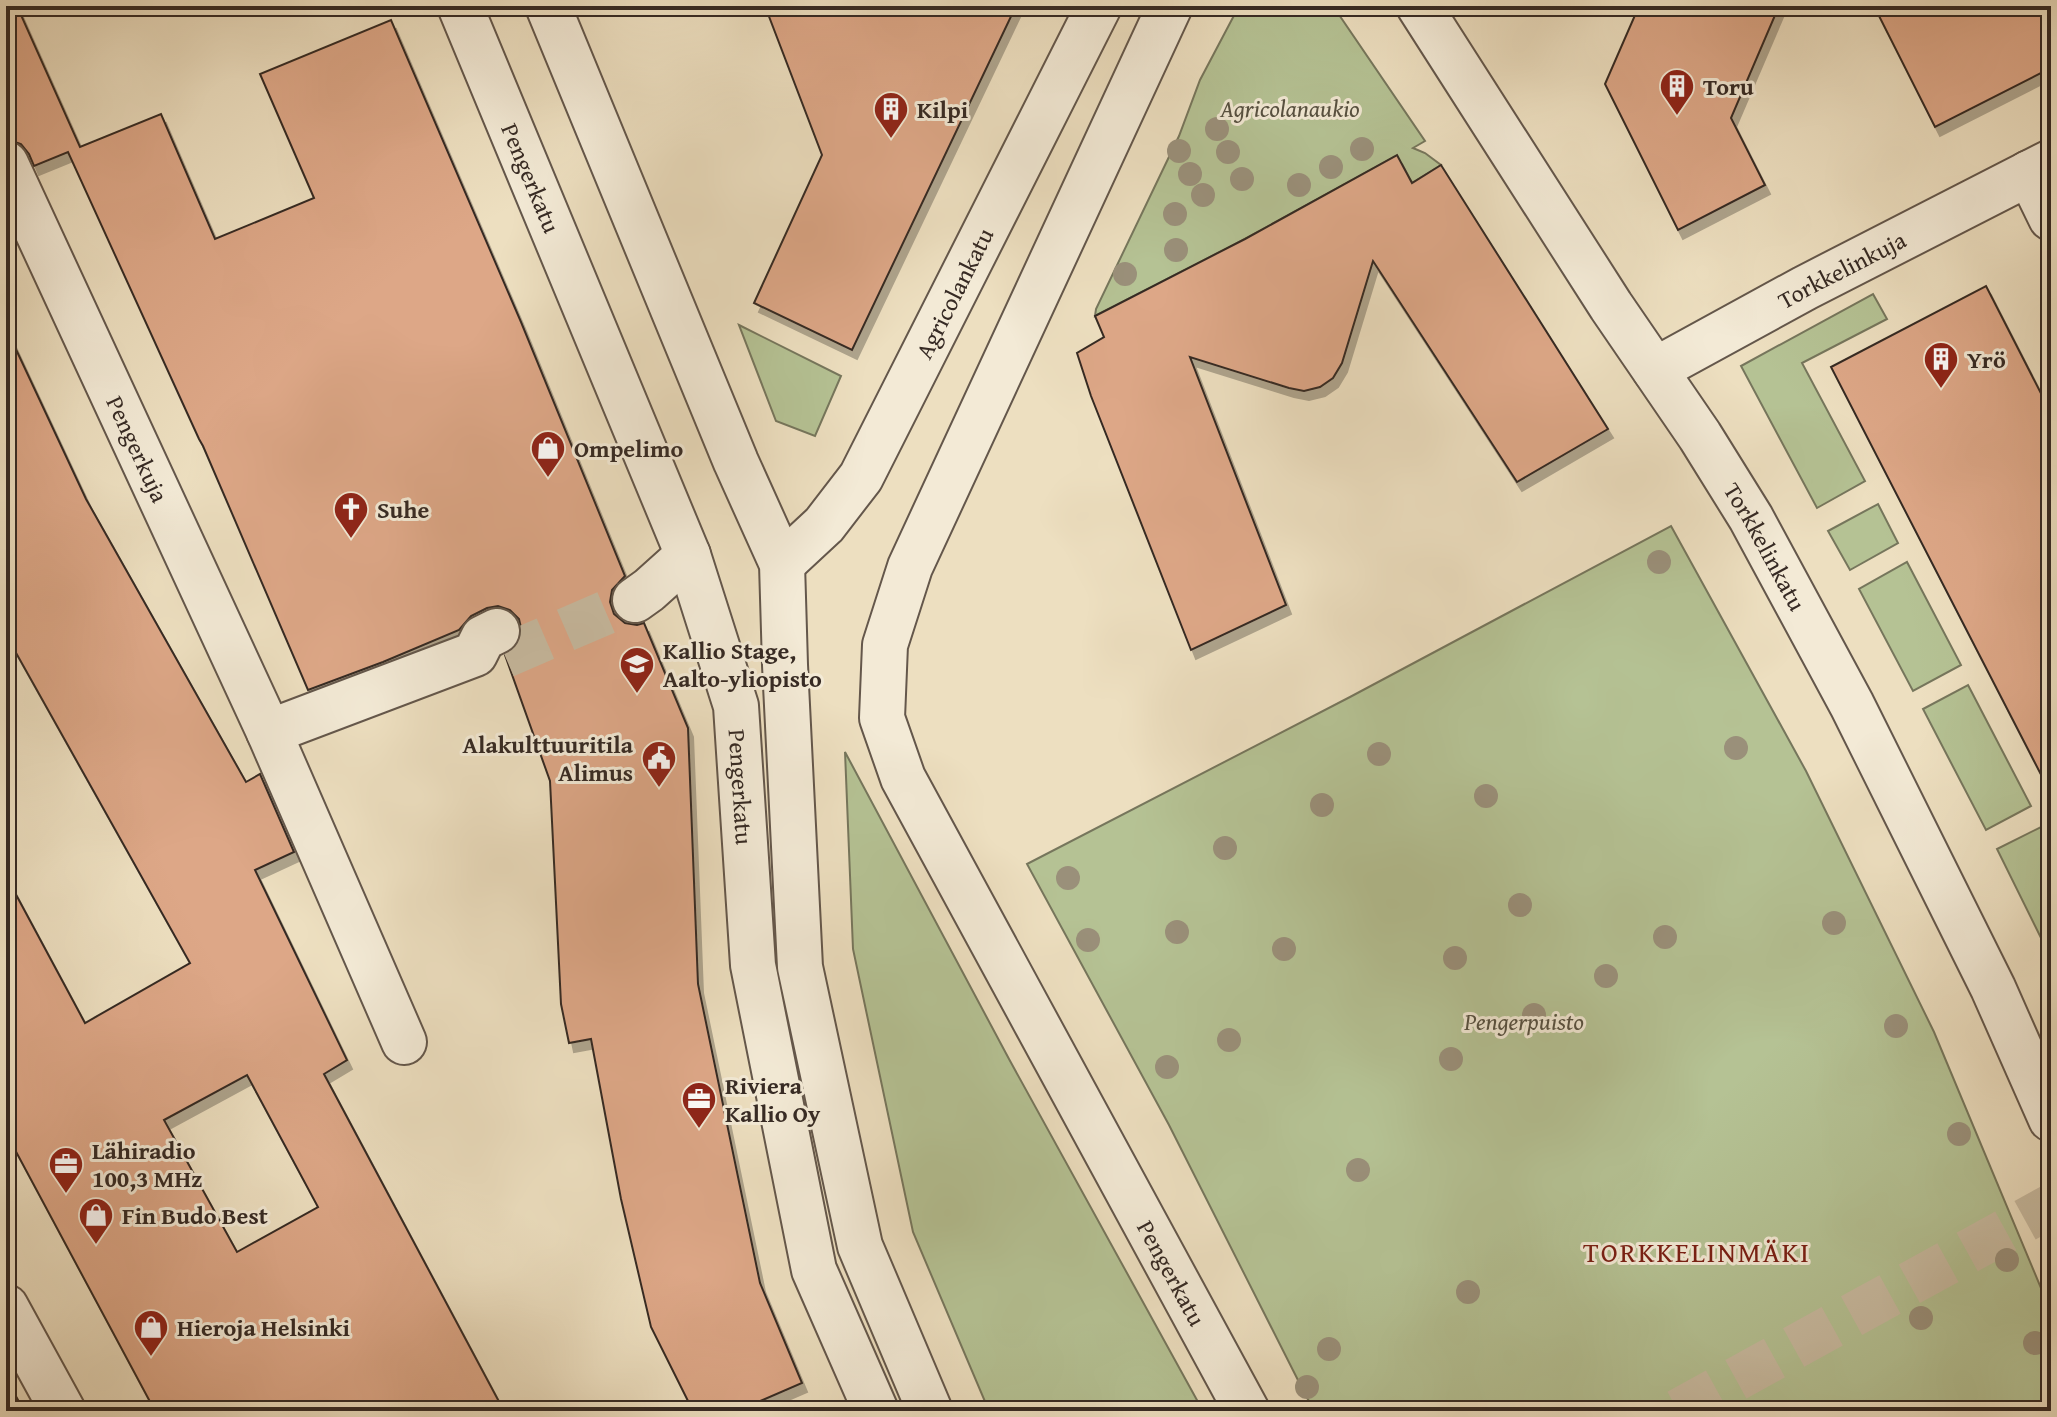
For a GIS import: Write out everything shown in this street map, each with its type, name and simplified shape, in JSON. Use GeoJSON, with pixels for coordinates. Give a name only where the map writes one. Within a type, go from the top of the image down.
{"type":"FeatureCollection","features":[{"type":"Feature","properties":{"kind":"street","name":"Pengerkatu"},"geometry":{"type":"LineString","coordinates":[[460,6],[688,555],[736,706],[753,965],[814,1270],[876,1411]]}},
{"type":"Feature","properties":{"kind":"street","name":"Pengerkatu"},"geometry":{"type":"LineString","coordinates":[[548,6],[730,448],[782,564],[800,967],[860,1246],[930,1411]]}},
{"type":"Feature","properties":{"kind":"street","name":"Agricolankatu"},"geometry":{"type":"LineString","coordinates":[[782,564],[824,525],[861,477],[1099,6]]}},
{"type":"Feature","properties":{"kind":"street","name":"Pengerkatu"},"geometry":{"type":"LineString","coordinates":[[1170,6],[910,567],[885,645],[882,718],[903,778],[1247,1411]]}},
{"type":"Feature","properties":{"kind":"street","name":"Torkkelinkatu"},"geometry":{"type":"LineString","coordinates":[[1419,6],[1751,518],[1852,705],[1993,988],[2051,1119]]}},
{"type":"Feature","properties":{"kind":"street","name":"Pengerkuja"},"geometry":{"type":"LineString","coordinates":[[6,164],[269,732],[404,1042]]}},
{"type":"Feature","properties":{"kind":"street","name":"Torkkelinkuja"},"geometry":{"type":"LineString","coordinates":[[1655,370],[1805,288],[2040,168],[2051,218]]}},
{"type":"Feature","properties":{"kind":"street"},"geometry":{"type":"LineString","coordinates":[[630,588],[649,590],[688,555]]}},
{"type":"Feature","properties":{"kind":"street"},"geometry":{"type":"LineString","coordinates":[[269,732],[492,647]]}},
{"type":"Feature","properties":{"kind":"street"},"geometry":{"type":"LineString","coordinates":[[6,1307],[63,1411]]}},
{"type":"Feature","properties":{"kind":"green space","name":"Agricolanaukio"},"geometry":{"type":"Polygon","coordinates":[[[1239,6],[1333,6],[1425,141],[1413,148],[1441,165],[1412,183],[1396,156],[1245,239],[1095,316],[1179,136],[1200,80],[1239,6]]]}},
{"type":"Feature","properties":{"kind":"green space"},"geometry":{"type":"Polygon","coordinates":[[[1873,294],[1887,319],[1802,363],[1865,481],[1817,508],[1741,366],[1873,294]]]}},
{"type":"Feature","properties":{"kind":"green space"},"geometry":{"type":"Polygon","coordinates":[[[739,325],[841,376],[815,436],[776,421],[739,325]]]}},
{"type":"Feature","properties":{"kind":"green space"},"geometry":{"type":"Polygon","coordinates":[[[1878,504],[1898,543],[1850,570],[1828,531],[1878,504]]]}},
{"type":"Feature","properties":{"kind":"green space","name":"Pengerpuisto"},"geometry":{"type":"Polygon","coordinates":[[[1671,526],[1806,771],[1934,1032],[2051,1312],[2051,1411],[1316,1411],[1169,1125],[1027,864],[1671,526]]]}},
{"type":"Feature","properties":{"kind":"green space"},"geometry":{"type":"Polygon","coordinates":[[[1907,562],[1961,665],[1913,691],[1859,589],[1907,562]]]}},
{"type":"Feature","properties":{"kind":"green space"},"geometry":{"type":"Polygon","coordinates":[[[1968,685],[2031,806],[1986,830],[1923,709],[1968,685]]]}},
{"type":"Feature","properties":{"kind":"green space"},"geometry":{"type":"Polygon","coordinates":[[[845,752],[1009,1059],[1203,1411],[989,1411],[913,1232],[853,949],[845,752]]]}},
{"type":"Feature","properties":{"kind":"green space"},"geometry":{"type":"Polygon","coordinates":[[[2041,827],[2051,847],[2051,936],[2042,940],[1997,849],[2041,827]]]}},
{"type":"Feature","properties":{"kind":"building"},"geometry":{"type":"Polygon","coordinates":[[[6,6],[17,6],[80,147],[161,114],[215,239],[314,198],[260,74],[391,20],[521,322],[625,576],[612,590],[610,602],[614,614],[625,623],[644,623],[688,728],[698,984],[760,1283],[802,1383],[737,1411],[693,1411],[651,1327],[621,1199],[591,1039],[569,1043],[561,1004],[550,781],[505,655],[518,644],[522,632],[519,619],[510,610],[498,606],[487,608],[471,616],[459,630],[308,690],[203,446],[68,152],[34,166],[21,144],[6,139],[6,6]]]}},
{"type":"Feature","properties":{"kind":"building","name":"Kilpi"},"geometry":{"type":"Polygon","coordinates":[[[765,6],[1016,6],[852,350],[754,303],[822,155],[765,6]]]}},
{"type":"Feature","properties":{"kind":"building","name":"Toru"},"geometry":{"type":"Polygon","coordinates":[[[1639,6],[1779,6],[1731,118],[1765,185],[1678,230],[1605,84],[1639,6]]]}},
{"type":"Feature","properties":{"kind":"building"},"geometry":{"type":"Polygon","coordinates":[[[1874,6],[2051,6],[2051,68],[1935,127],[1874,6]]]}},
{"type":"Feature","properties":{"kind":"building"},"geometry":{"type":"Polygon","coordinates":[[[1397,155],[1412,183],[1441,165],[1608,429],[1517,482],[1373,261],[1342,363],[1333,378],[1320,387],[1304,391],[1289,388],[1190,357],[1286,605],[1191,650],[1077,353],[1104,337],[1095,316],[1245,239],[1397,155]]]}},
{"type":"Feature","properties":{"kind":"building"},"geometry":{"type":"Polygon","coordinates":[[[1986,286],[2051,413],[2051,794],[1831,367],[1986,286]]]}},
{"type":"Feature","properties":{"kind":"building"},"geometry":{"type":"Polygon","coordinates":[[[6,328],[86,499],[246,782],[260,774],[294,852],[255,870],[347,1060],[324,1074],[504,1411],[155,1411],[6,1133],[6,876],[85,1023],[190,963],[6,635],[6,328]],[[247,1075],[164,1120],[237,1252],[318,1207],[247,1075]]]}},
{"type":"Feature","properties":{"kind":"tunnel"},"geometry":{"type":"LineString","coordinates":[[505,656],[635,600]]}},
{"type":"Feature","properties":{"kind":"tunnel"},"geometry":{"type":"LineString","coordinates":[[1678,1411],[2051,1206]]}},
{"type":"Feature","properties":{"kind":"tram line"},"geometry":{"type":"LineString","coordinates":[[6,1378],[24,1411]]}},
{"type":"Feature","properties":{"kind":"place","name":"Toru"},"geometry":{"type":"Point","coordinates":[1677,117]}},
{"type":"Feature","properties":{"kind":"place","name":"Kilpi"},"geometry":{"type":"Point","coordinates":[891,140]}},
{"type":"Feature","properties":{"kind":"place","name":"Yrö"},"geometry":{"type":"Point","coordinates":[1941,390]}},
{"type":"Feature","properties":{"kind":"place","name":"Ompelimo"},"geometry":{"type":"Point","coordinates":[548,479]}},
{"type":"Feature","properties":{"kind":"place","name":"Suhe"},"geometry":{"type":"Point","coordinates":[351,540]}},
{"type":"Feature","properties":{"kind":"place","name":"Kallio Stage, Aalto-yliopisto"},"geometry":{"type":"Point","coordinates":[637,695]}},
{"type":"Feature","properties":{"kind":"place","name":"Alakulttuuritila Alimus"},"geometry":{"type":"Point","coordinates":[659,789]}},
{"type":"Feature","properties":{"kind":"place","name":"Riviera Kallio Oy"},"geometry":{"type":"Point","coordinates":[699,1130]}},
{"type":"Feature","properties":{"kind":"place","name":"Lähiradio 100,3 MHz"},"geometry":{"type":"Point","coordinates":[66,1195]}},
{"type":"Feature","properties":{"kind":"place","name":"Fin Budo Best"},"geometry":{"type":"Point","coordinates":[96,1246]}},
{"type":"Feature","properties":{"kind":"place","name":"Hieroja Helsinki"},"geometry":{"type":"Point","coordinates":[151,1358]}},
{"type":"Feature","properties":{"kind":"district","name":"TORKKELINMÄKI"},"geometry":{"type":"Point","coordinates":[1697,1251]}}]}
